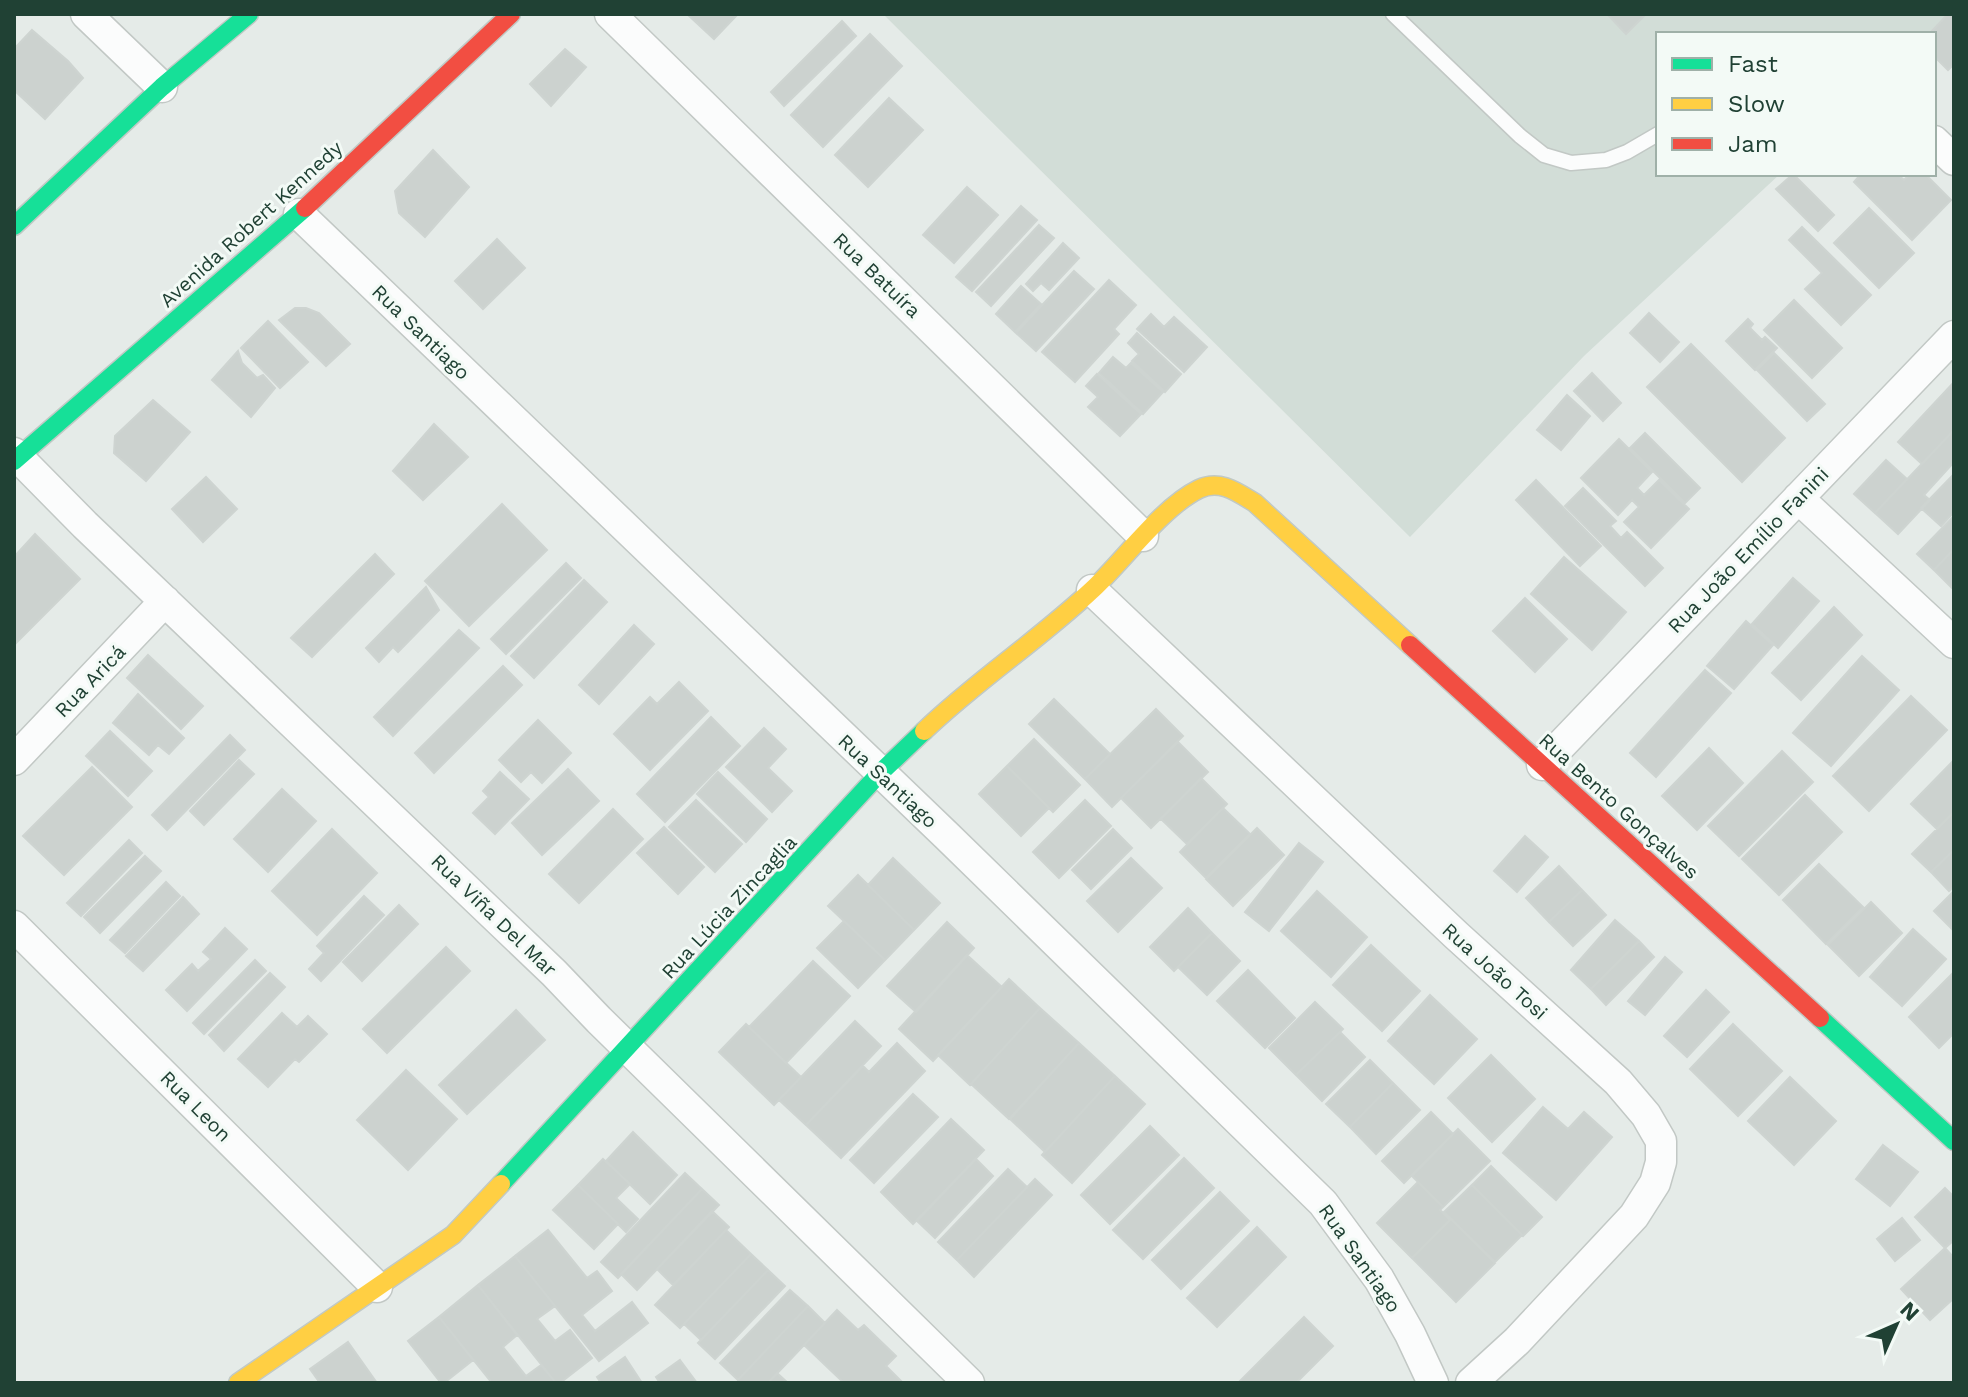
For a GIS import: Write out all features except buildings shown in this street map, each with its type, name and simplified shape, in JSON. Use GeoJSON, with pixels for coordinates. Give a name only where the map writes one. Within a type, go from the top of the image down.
{"type":"FeatureCollection","features":[{"type":"Feature","properties":{"kind":"street"},"geometry":{"type":"LineString","coordinates":[[86,14],[162,87]]}},
{"type":"Feature","properties":{"kind":"street"},"geometry":{"type":"LineString","coordinates":[[14,226],[162,87],[249,14]]}},
{"type":"Feature","properties":{"kind":"street","name":"Avenida Robert Kennedy"},"geometry":{"type":"LineString","coordinates":[[15,457],[299,214],[511,14]]}},
{"type":"Feature","properties":{"kind":"street","name":"Rua Batuíra"},"geometry":{"type":"LineString","coordinates":[[610,14],[1143,536]]}},
{"type":"Feature","properties":{"kind":"street"},"geometry":{"type":"LineString","coordinates":[[1936,143],[1954,160]]}},
{"type":"Feature","properties":{"kind":"street","name":"Rua Santiago"},"geometry":{"type":"LineString","coordinates":[[299,214],[1323,1203],[1379,1279],[1433,1383]]}},
{"type":"Feature","properties":{"kind":"street","name":"Rua João Emílio Fanini"},"geometry":{"type":"LineString","coordinates":[[1542,765],[1954,336]]}},
{"type":"Feature","properties":{"kind":"street","name":"Rua Viña Del Mar"},"geometry":{"type":"LineString","coordinates":[[15,457],[554,973],[969,1383]]}},
{"type":"Feature","properties":{"kind":"street","name":"Rua Lúcia Zincaglia"},"geometry":{"type":"LineString","coordinates":[[238,1383],[453,1235],[879,774],[944,712],[1092,590],[1180,502],[1199,489],[1212,485],[1229,487],[1255,503]]}},
{"type":"Feature","properties":{"kind":"street"},"geometry":{"type":"LineString","coordinates":[[1798,498],[1954,643]]}},
{"type":"Feature","properties":{"kind":"street","name":"Rua Bento Gonçalves"},"geometry":{"type":"LineString","coordinates":[[1255,503],[1954,1141]]}},
{"type":"Feature","properties":{"kind":"street","name":"Rua João Tosi"},"geometry":{"type":"LineString","coordinates":[[1092,590],[1456,935],[1618,1082],[1646,1115],[1661,1141],[1661,1162],[1655,1183],[1634,1216],[1517,1341],[1471,1383]]}},
{"type":"Feature","properties":{"kind":"street","name":"Rua Aricá"},"geometry":{"type":"LineString","coordinates":[[14,760],[165,601]]}},
{"type":"Feature","properties":{"kind":"street","name":"Rua Leon"},"geometry":{"type":"LineString","coordinates":[[14,926],[377,1287]]}},
{"type":"Feature","properties":{"kind":"lane"},"geometry":{"type":"LineString","coordinates":[[1393,14],[1520,136],[1544,155],[1571,163],[1606,160],[1656,135]]}},
{"type":"Feature","properties":{"kind":"shaded area"},"geometry":{"type":"Polygon","coordinates":[[[883,14],[1948,14],[1931,32],[1656,32],[1656,176],[1778,176],[1584,356],[1410,537],[883,14]]]}},
{"type":"Feature","properties":{"kind":"traffic: fast"},"geometry":{"type":"LineString","coordinates":[[14,226],[162,87],[249,14]]}},
{"type":"Feature","properties":{"kind":"traffic: fast"},"geometry":{"type":"LineString","coordinates":[[14,461],[305,208]]}},
{"type":"Feature","properties":{"kind":"traffic: fast"},"geometry":{"type":"LineString","coordinates":[[501,1184],[879,774],[924,731]]}},
{"type":"Feature","properties":{"kind":"traffic: fast"},"geometry":{"type":"LineString","coordinates":[[1820,1018],[1954,1141]]}},
{"type":"Feature","properties":{"kind":"traffic: slow"},"geometry":{"type":"LineString","coordinates":[[924,731],[1072,608],[1171,508],[1207,486],[1228,488],[1255,503],[1410,645]]}},
{"type":"Feature","properties":{"kind":"traffic: slow"},"geometry":{"type":"LineString","coordinates":[[238,1383],[453,1235],[501,1184]]}},
{"type":"Feature","properties":{"kind":"traffic: jam"},"geometry":{"type":"LineString","coordinates":[[305,208],[511,14]]}},
{"type":"Feature","properties":{"kind":"traffic: jam"},"geometry":{"type":"LineString","coordinates":[[1410,645],[1820,1018]]}}]}
